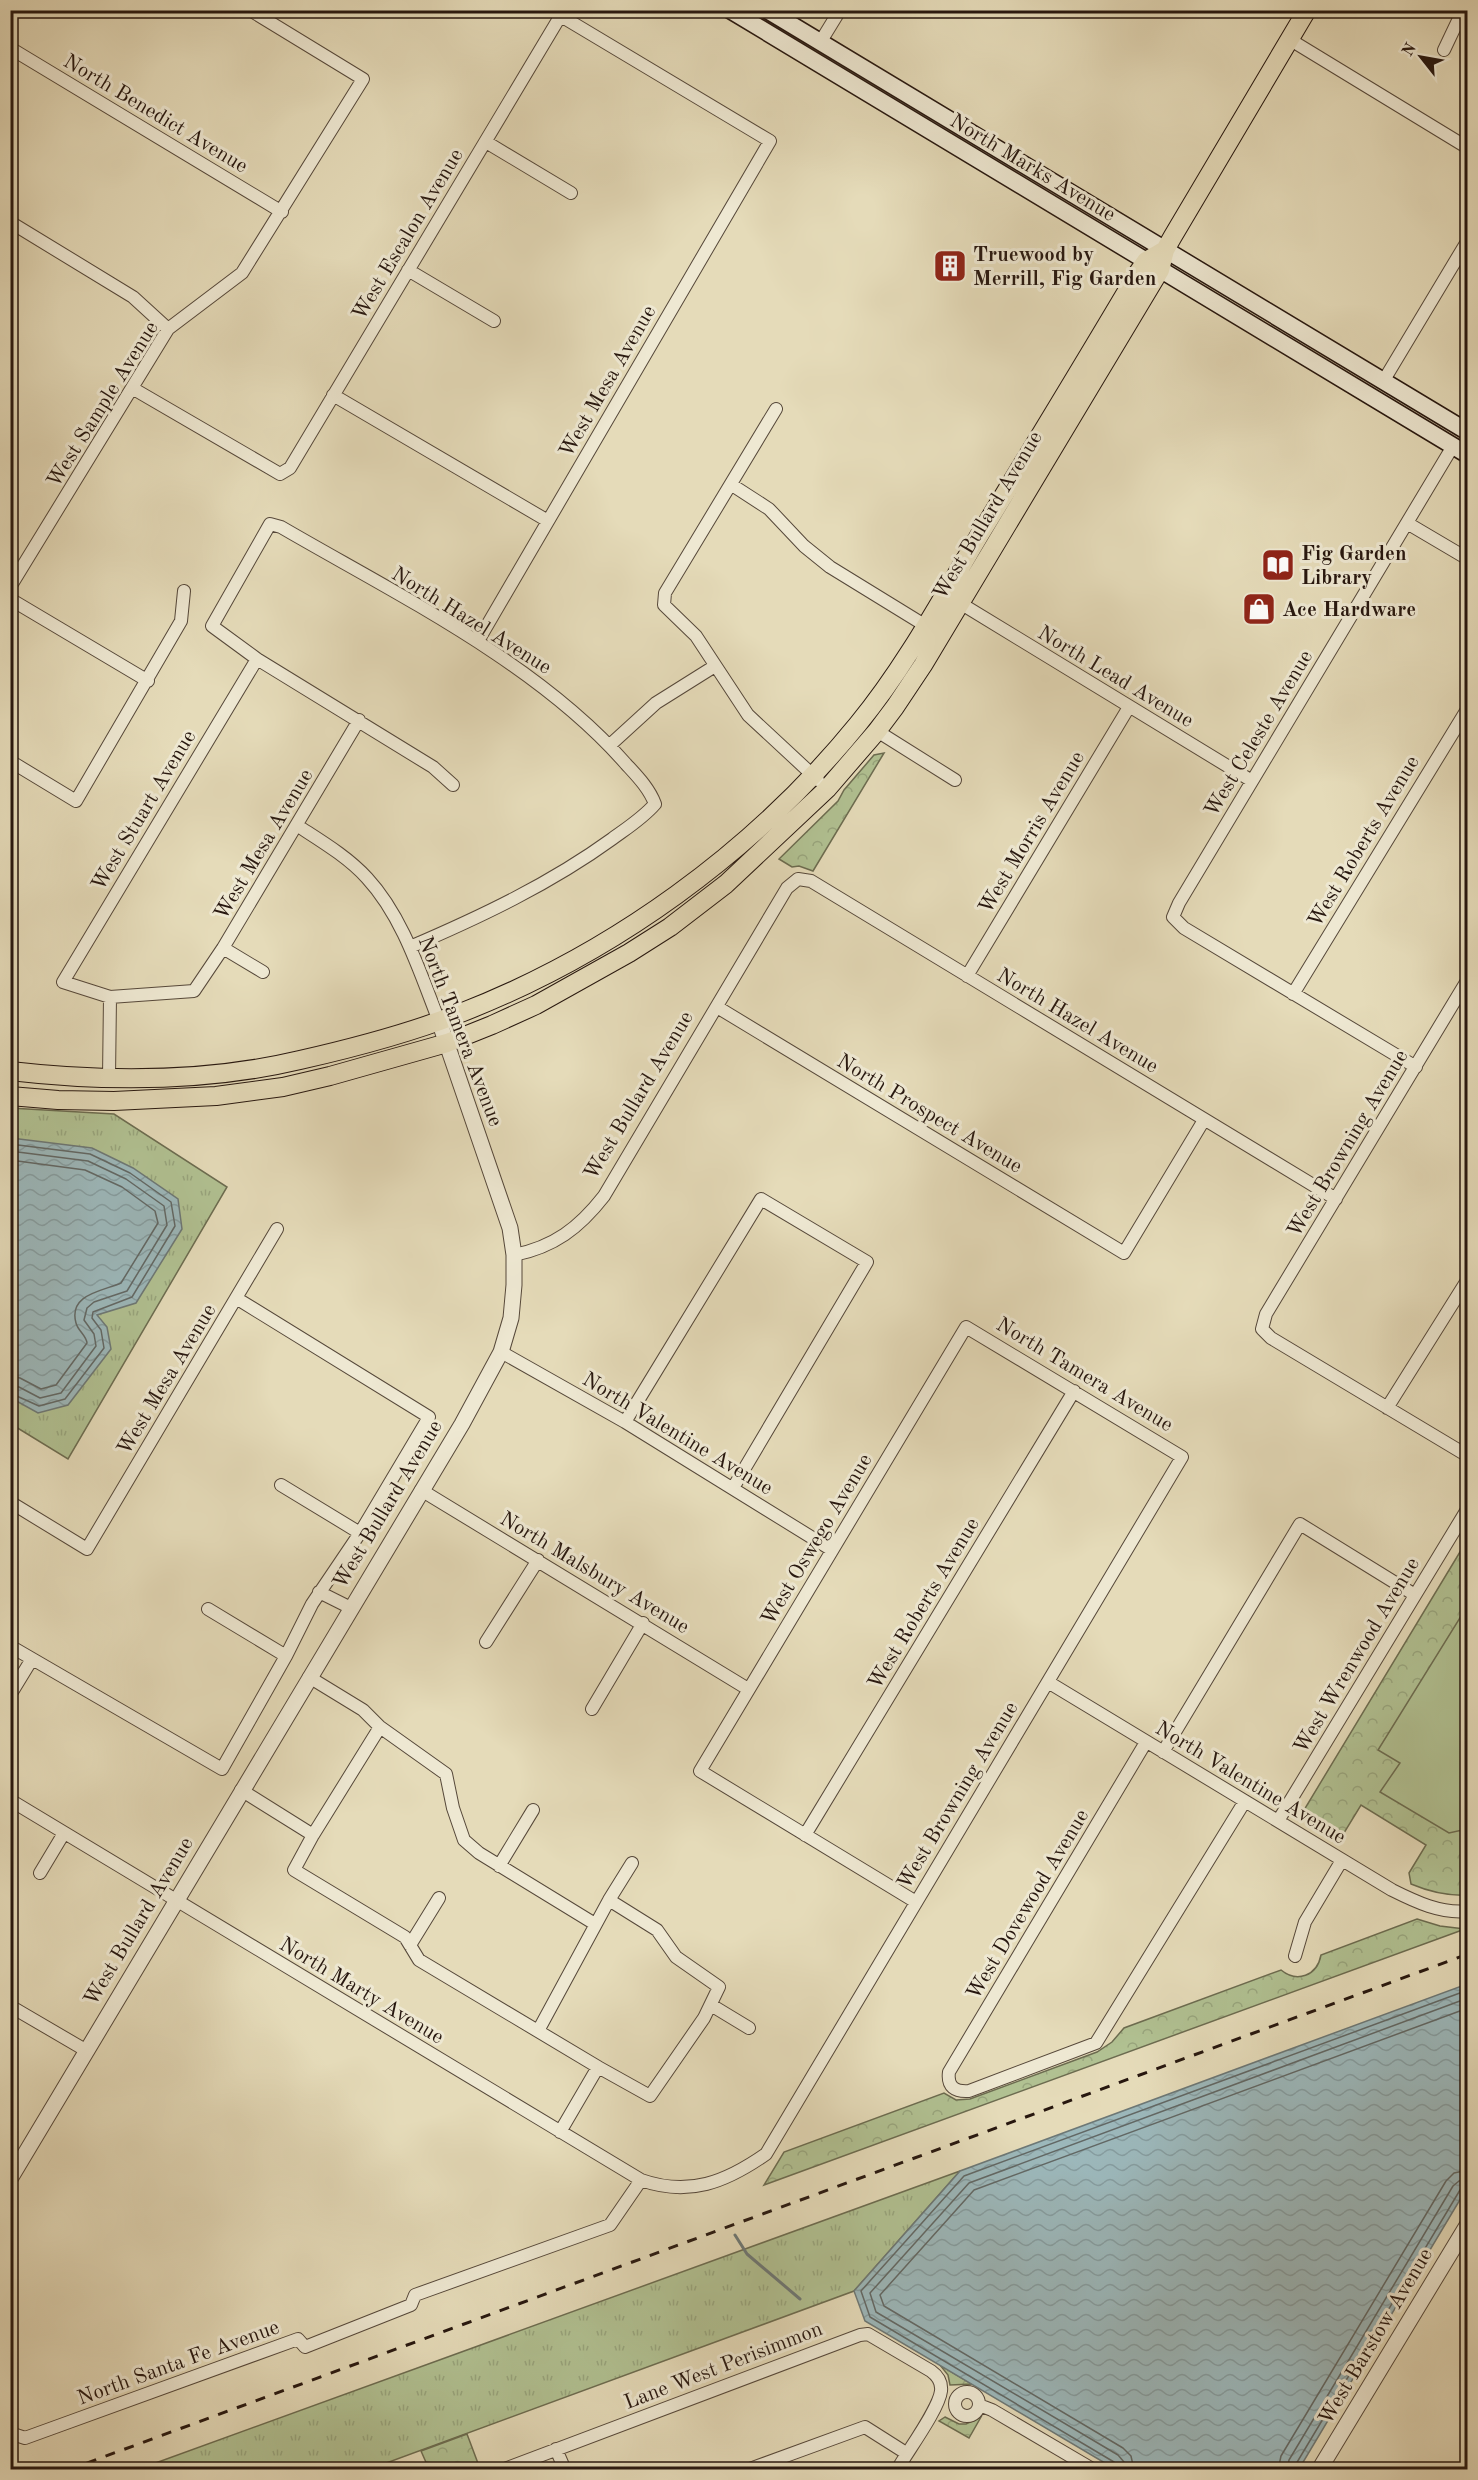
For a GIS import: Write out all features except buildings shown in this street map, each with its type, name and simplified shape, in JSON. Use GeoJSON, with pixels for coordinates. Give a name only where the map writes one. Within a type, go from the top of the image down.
{"type":"FeatureCollection","features":[{"type":"Feature","properties":{"kind":"main road","name":"North Marks Avenue"},"geometry":{"type":"LineString","coordinates":[[730,10],[1153,266],[1463,448]]}},
{"type":"Feature","properties":{"kind":"main road"},"geometry":{"type":"LineString","coordinates":[[748,10],[798,40],[813,45],[821,41]]}},
{"type":"Feature","properties":{"kind":"main road","name":"North Marks Avenue"},"geometry":{"type":"LineString","coordinates":[[767,10],[1467,432]]}},
{"type":"Feature","properties":{"kind":"main road","name":"West Bullard Avenue"},"geometry":{"type":"LineString","coordinates":[[10,1071],[51,1076],[186,1076],[297,1061],[384,1039],[439,1021],[547,974],[685,889],[732,851],[813,775],[858,724],[888,685],[1050,419],[1165,250],[1307,10]]}},
{"type":"Feature","properties":{"kind":"main road"},"geometry":{"type":"LineString","coordinates":[[926,129],[953,133],[1011,165],[1026,166]]}},
{"type":"Feature","properties":{"kind":"main road","name":"West Bullard Avenue"},"geometry":{"type":"LineString","coordinates":[[10,1096],[114,1101],[216,1096],[283,1087],[330,1076],[447,1043],[536,1005],[629,953],[670,927],[726,884],[827,789],[877,731],[923,665],[1014,513],[1153,266]]}},
{"type":"Feature","properties":{"kind":"main road"},"geometry":{"type":"LineString","coordinates":[[1346,381],[1365,381],[1386,393],[1399,390]]}},
{"type":"Feature","properties":{"kind":"main road"},"geometry":{"type":"LineString","coordinates":[[1050,419],[1057,426],[1050,448]]}},
{"type":"Feature","properties":{"kind":"main road"},"geometry":{"type":"LineString","coordinates":[[877,731],[877,717],[888,697],[888,685]]}},
{"type":"Feature","properties":{"kind":"street","name":"West Sample Avenue"},"geometry":{"type":"LineString","coordinates":[[10,587],[168,329],[242,273],[363,79],[250,10]]}},
{"type":"Feature","properties":{"kind":"street"},"geometry":{"type":"LineString","coordinates":[[821,41],[840,10]]}},
{"type":"Feature","properties":{"kind":"street"},"geometry":{"type":"LineString","coordinates":[[1444,50],[1463,10]]}},
{"type":"Feature","properties":{"kind":"street","name":"West Mesa Avenue"},"geometry":{"type":"LineString","coordinates":[[478,641],[770,141],[562,13]]}},
{"type":"Feature","properties":{"kind":"street","name":"West Escalon Avenue"},"geometry":{"type":"LineString","coordinates":[[132,388],[280,474],[295,461],[562,13]]}},
{"type":"Feature","properties":{"kind":"street"},"geometry":{"type":"LineString","coordinates":[[1289,39],[1467,148]]}},
{"type":"Feature","properties":{"kind":"street","name":"North Benedict Avenue"},"geometry":{"type":"LineString","coordinates":[[10,48],[282,212]]}},
{"type":"Feature","properties":{"kind":"street"},"geometry":{"type":"LineString","coordinates":[[486,142],[571,193]]}},
{"type":"Feature","properties":{"kind":"street"},"geometry":{"type":"LineString","coordinates":[[10,222],[133,297],[168,329]]}},
{"type":"Feature","properties":{"kind":"street"},"geometry":{"type":"LineString","coordinates":[[1384,380],[1467,240]]}},
{"type":"Feature","properties":{"kind":"street"},"geometry":{"type":"LineString","coordinates":[[408,270],[494,321]]}},
{"type":"Feature","properties":{"kind":"street"},"geometry":{"type":"LineString","coordinates":[[333,395],[548,521]]}},
{"type":"Feature","properties":{"kind":"street"},"geometry":{"type":"LineString","coordinates":[[776,409],[665,593],[664,605],[696,636],[748,715],[827,789]]}},
{"type":"Feature","properties":{"kind":"street","name":"West Celeste Avenue"},"geometry":{"type":"LineString","coordinates":[[1293,994],[1184,928],[1173,917],[1179,903],[1407,523],[1463,448]]}},
{"type":"Feature","properties":{"kind":"street"},"geometry":{"type":"LineString","coordinates":[[732,485],[769,509],[804,546],[830,567],[926,626]]}},
{"type":"Feature","properties":{"kind":"street"},"geometry":{"type":"LineString","coordinates":[[1407,523],[1467,560]]}},
{"type":"Feature","properties":{"kind":"street","name":"North Hazel Avenue"},"geometry":{"type":"LineString","coordinates":[[257,659],[212,626],[270,524],[282,527],[478,641],[550,692],[610,745],[651,793],[655,804],[647,814],[596,851],[473,920],[410,947]]}},
{"type":"Feature","properties":{"kind":"street"},"geometry":{"type":"LineString","coordinates":[[10,761],[76,801],[182,621],[184,591]]}},
{"type":"Feature","properties":{"kind":"street"},"geometry":{"type":"LineString","coordinates":[[10,599],[148,681]]}},
{"type":"Feature","properties":{"kind":"street","name":"North Lead Avenue"},"geometry":{"type":"LineString","coordinates":[[960,603],[1252,781]]}},
{"type":"Feature","properties":{"kind":"street"},"geometry":{"type":"LineString","coordinates":[[257,659],[434,767],[453,785]]}},
{"type":"Feature","properties":{"kind":"street","name":"West Stuart Avenue"},"geometry":{"type":"LineString","coordinates":[[110,997],[63,982],[257,659]]}},
{"type":"Feature","properties":{"kind":"street"},"geometry":{"type":"LineString","coordinates":[[610,745],[656,703],[715,666]]}},
{"type":"Feature","properties":{"kind":"street","name":"West Morris Avenue"},"geometry":{"type":"LineString","coordinates":[[967,976],[1129,707]]}},
{"type":"Feature","properties":{"kind":"street","name":"West Roberts Avenue"},"geometry":{"type":"LineString","coordinates":[[1293,994],[1467,708]]}},
{"type":"Feature","properties":{"kind":"street","name":"West Mesa Avenue"},"geometry":{"type":"LineString","coordinates":[[263,972],[223,948],[298,826],[359,720]]}},
{"type":"Feature","properties":{"kind":"street"},"geometry":{"type":"LineString","coordinates":[[877,731],[955,780]]}},
{"type":"Feature","properties":{"kind":"street","name":"North Tamera Avenue"},"geometry":{"type":"LineString","coordinates":[[298,826],[341,855],[367,878],[387,905],[410,947],[447,1043],[510,1228],[514,1255]]}},
{"type":"Feature","properties":{"kind":"street","name":"North Hazel Avenue"},"geometry":{"type":"LineString","coordinates":[[798,879],[811,881],[1336,1199]]}},
{"type":"Feature","properties":{"kind":"street","name":"West Bullard Avenue"},"geometry":{"type":"LineString","coordinates":[[10,2179],[462,1424],[501,1352],[512,1318],[514,1255],[550,1245],[570,1233],[588,1217],[604,1196],[787,888],[798,879]]}},
{"type":"Feature","properties":{"kind":"street"},"geometry":{"type":"LineString","coordinates":[[109,1077],[110,997],[194,991],[223,948]]}},
{"type":"Feature","properties":{"kind":"street","name":"West Browning Avenue"},"geometry":{"type":"LineString","coordinates":[[1387,1408],[1270,1338],[1262,1329],[1266,1314],[1467,979]]}},
{"type":"Feature","properties":{"kind":"street"},"geometry":{"type":"LineString","coordinates":[[1293,994],[1416,1067]]}},
{"type":"Feature","properties":{"kind":"street","name":"North Prospect Avenue"},"geometry":{"type":"LineString","coordinates":[[717,1007],[1124,1253],[1204,1120]]}},
{"type":"Feature","properties":{"kind":"street"},"geometry":{"type":"LineString","coordinates":[[625,1422],[761,1199],[867,1262],[733,1488]]}},
{"type":"Feature","properties":{"kind":"street","name":"West Mesa Avenue"},"geometry":{"type":"LineString","coordinates":[[10,1502],[87,1549],[277,1229]]}},
{"type":"Feature","properties":{"kind":"street"},"geometry":{"type":"LineString","coordinates":[[1467,1279],[1387,1408],[1467,1456]]}},
{"type":"Feature","properties":{"kind":"street","name":"West Bullard Avenue"},"geometry":{"type":"LineString","coordinates":[[32,1659],[222,1769],[286,1656],[319,1592],[360,1533],[429,1418],[236,1298]]}},
{"type":"Feature","properties":{"kind":"street","name":"North Tamera Avenue"},"geometry":{"type":"LineString","coordinates":[[966,1327],[1182,1457]]}},
{"type":"Feature","properties":{"kind":"street","name":"West Oswego Avenue"},"geometry":{"type":"LineString","coordinates":[[805,1835],[700,1771],[966,1327]]}},
{"type":"Feature","properties":{"kind":"street","name":"North Valentine Avenue"},"geometry":{"type":"LineString","coordinates":[[501,1352],[625,1422],[832,1551]]}},
{"type":"Feature","properties":{"kind":"street","name":"West Roberts Avenue"},"geometry":{"type":"LineString","coordinates":[[805,1835],[1074,1391]]}},
{"type":"Feature","properties":{"kind":"street","name":"West Browning Avenue"},"geometry":{"type":"LineString","coordinates":[[641,2180],[657,2186],[680,2188],[700,2186],[721,2180],[742,2170],[766,2154],[1182,1457]]}},
{"type":"Feature","properties":{"kind":"street"},"geometry":{"type":"LineString","coordinates":[[281,1485],[360,1533]]}},
{"type":"Feature","properties":{"kind":"street","name":"North Malsbury Avenue"},"geometry":{"type":"LineString","coordinates":[[422,1490],[748,1689]]}},
{"type":"Feature","properties":{"kind":"street","name":"West Wrenwood Avenue"},"geometry":{"type":"LineString","coordinates":[[1278,1821],[1467,1508]]}},
{"type":"Feature","properties":{"kind":"street"},"geometry":{"type":"LineString","coordinates":[[1163,1752],[1300,1524],[1415,1595]]}},
{"type":"Feature","properties":{"kind":"street"},"geometry":{"type":"LineString","coordinates":[[486,1642],[538,1560]]}},
{"type":"Feature","properties":{"kind":"street"},"geometry":{"type":"LineString","coordinates":[[319,1592],[351,1608]]}},
{"type":"Feature","properties":{"kind":"street"},"geometry":{"type":"LineString","coordinates":[[208,1608],[286,1656]]}},
{"type":"Feature","properties":{"kind":"street"},"geometry":{"type":"LineString","coordinates":[[592,1709],[643,1623]]}},
{"type":"Feature","properties":{"kind":"street"},"geometry":{"type":"LineString","coordinates":[[10,1646],[32,1659],[10,1695]]}},
{"type":"Feature","properties":{"kind":"street"},"geometry":{"type":"LineString","coordinates":[[309,1677],[363,1710],[380,1727],[446,1774],[453,1808],[464,1840],[500,1866],[595,1924]]}},
{"type":"Feature","properties":{"kind":"street","name":"North Valentine Avenue"},"geometry":{"type":"LineString","coordinates":[[1048,1682],[1402,1895],[1437,1909],[1467,1911]]}},
{"type":"Feature","properties":{"kind":"street"},"geometry":{"type":"LineString","coordinates":[[380,1727],[294,1870],[405,1937],[419,1960],[650,2096],[711,2005],[720,1987],[676,1957],[657,1930],[609,1900]]}},
{"type":"Feature","properties":{"kind":"street","name":"West Dovewood Avenue"},"geometry":{"type":"LineString","coordinates":[[1146,1742],[949,2072],[948,2081],[952,2088],[969,2091],[1096,2043],[1245,1801]]}},
{"type":"Feature","properties":{"kind":"street"},"geometry":{"type":"LineString","coordinates":[[241,1790],[313,1835]]}},
{"type":"Feature","properties":{"kind":"street","name":"North Marty Avenue"},"geometry":{"type":"LineString","coordinates":[[10,1800],[641,2180]]}},
{"type":"Feature","properties":{"kind":"street"},"geometry":{"type":"LineString","coordinates":[[500,1866],[533,1810]]}},
{"type":"Feature","properties":{"kind":"street"},"geometry":{"type":"LineString","coordinates":[[40,1873],[64,1833]]}},
{"type":"Feature","properties":{"kind":"street"},"geometry":{"type":"LineString","coordinates":[[805,1835],[916,1902]]}},
{"type":"Feature","properties":{"kind":"street"},"geometry":{"type":"LineString","coordinates":[[1295,1956],[1305,1922],[1342,1860]]}},
{"type":"Feature","properties":{"kind":"street"},"geometry":{"type":"LineString","coordinates":[[538,2031],[595,1924],[632,1863]]}},
{"type":"Feature","properties":{"kind":"street"},"geometry":{"type":"LineString","coordinates":[[410,1945],[439,1899]]}},
{"type":"Feature","properties":{"kind":"street"},"geometry":{"type":"LineString","coordinates":[[711,2005],[749,2028]]}},
{"type":"Feature","properties":{"kind":"street"},"geometry":{"type":"LineString","coordinates":[[10,2007],[87,2051]]}},
{"type":"Feature","properties":{"kind":"street"},"geometry":{"type":"LineString","coordinates":[[560,2132],[598,2067]]}},
{"type":"Feature","properties":{"kind":"street","name":"North Santa Fe Avenue"},"geometry":{"type":"LineString","coordinates":[[10,2433],[25,2438],[298,2339],[305,2347],[411,2305],[415,2295],[610,2225],[641,2180]]}},
{"type":"Feature","properties":{"kind":"street","name":"West Barstow Avenue"},"geometry":{"type":"LineString","coordinates":[[1319,2469],[1467,2224]]}},
{"type":"Feature","properties":{"kind":"street","name":"Lane West Perisimmon"},"geometry":{"type":"LineString","coordinates":[[502,2469],[860,2335],[868,2334],[878,2338],[937,2375],[941,2391]]}},
{"type":"Feature","properties":{"kind":"street"},"geometry":{"type":"LineString","coordinates":[[897,2469],[941,2391],[973,2394],[979,2405],[973,2414],[966,2416],[934,2407]]}},
{"type":"Feature","properties":{"kind":"street"},"geometry":{"type":"LineString","coordinates":[[959,2413],[955,2403],[961,2393]]}},
{"type":"Feature","properties":{"kind":"street"},"geometry":{"type":"LineString","coordinates":[[979,2405],[992,2410],[1094,2469]]}},
{"type":"Feature","properties":{"kind":"street"},"geometry":{"type":"LineString","coordinates":[[747,2469],[865,2427],[906,2453]]}},
{"type":"Feature","properties":{"kind":"street"},"geometry":{"type":"LineString","coordinates":[[556,2449],[565,2469]]}},
{"type":"Feature","properties":{"kind":"green space"},"geometry":{"type":"Polygon","coordinates":[[[884,753],[813,871],[799,866],[792,867],[779,859],[838,801],[844,790],[874,755],[884,753]]]}},
{"type":"Feature","properties":{"kind":"green space"},"geometry":{"type":"Polygon","coordinates":[[[10,1108],[114,1114],[227,1187],[68,1459],[11,1424],[10,1108]]]}},
{"type":"Feature","properties":{"kind":"green space"},"geometry":{"type":"Polygon","coordinates":[[[1466,1542],[1467,1895],[1452,1895],[1411,1884],[1409,1873],[1426,1845],[1361,1805],[1344,1833],[1335,1837],[1301,1815],[1466,1542]]]}},
{"type":"Feature","properties":{"kind":"green space"},"geometry":{"type":"Polygon","coordinates":[[[1466,1608],[1467,1829],[1449,1833],[1380,1792],[1400,1763],[1378,1750],[1466,1608]]]}},
{"type":"Feature","properties":{"kind":"green space"},"geometry":{"type":"Polygon","coordinates":[[[1417,1919],[1440,1926],[1465,1929],[764,2185],[784,2152],[944,2093],[956,2100],[970,2099],[1097,2052],[1112,2042],[1124,2028],[1281,1970],[1293,1976],[1306,1975],[1315,1968],[1321,1955],[1417,1919]]]}},
{"type":"Feature","properties":{"kind":"green space"},"geometry":{"type":"Polygon","coordinates":[[[960,2171],[854,2291],[370,2469],[139,2469],[960,2171]]]}},
{"type":"Feature","properties":{"kind":"green space"},"geometry":{"type":"Polygon","coordinates":[[[940,2365],[972,2384],[950,2385],[948,2375],[940,2365]]]}},
{"type":"Feature","properties":{"kind":"green space"},"geometry":{"type":"Polygon","coordinates":[[[945,2417],[959,2424],[966,2424],[981,2417],[969,2438],[939,2421],[945,2417]]]}},
{"type":"Feature","properties":{"kind":"green space"},"geometry":{"type":"Polygon","coordinates":[[[467,2434],[479,2466],[469,2469],[429,2469],[421,2451],[467,2434]]]}},
{"type":"Feature","properties":{"kind":"water"},"geometry":{"type":"Polygon","coordinates":[[[11,1138],[92,1148],[133,1168],[178,1199],[182,1229],[136,1303],[97,1315],[107,1327],[111,1349],[68,1405],[38,1413],[11,1398],[11,1138]]]}},
{"type":"Feature","properties":{"kind":"water"},"geometry":{"type":"Polygon","coordinates":[[[1467,1984],[1467,2188],[1299,2469],[1115,2469],[865,2321],[854,2291],[960,2171],[1467,1984]]]}},
{"type":"Feature","properties":{"kind":"waterway"},"geometry":{"type":"LineString","coordinates":[[735,2235],[747,2254],[800,2299]]}},
{"type":"Feature","properties":{"kind":"railway"},"geometry":{"type":"LineString","coordinates":[[68,2470],[1468,1954]]}},
{"type":"Feature","properties":{"kind":"place","name":"Truewood by Merrill, Fig Garden"},"geometry":{"type":"Point","coordinates":[950,266]}},
{"type":"Feature","properties":{"kind":"place","name":"Fig Garden Library"},"geometry":{"type":"Point","coordinates":[1278,565]}},
{"type":"Feature","properties":{"kind":"place","name":"Ace Hardware"},"geometry":{"type":"Point","coordinates":[1259,609]}}]}
